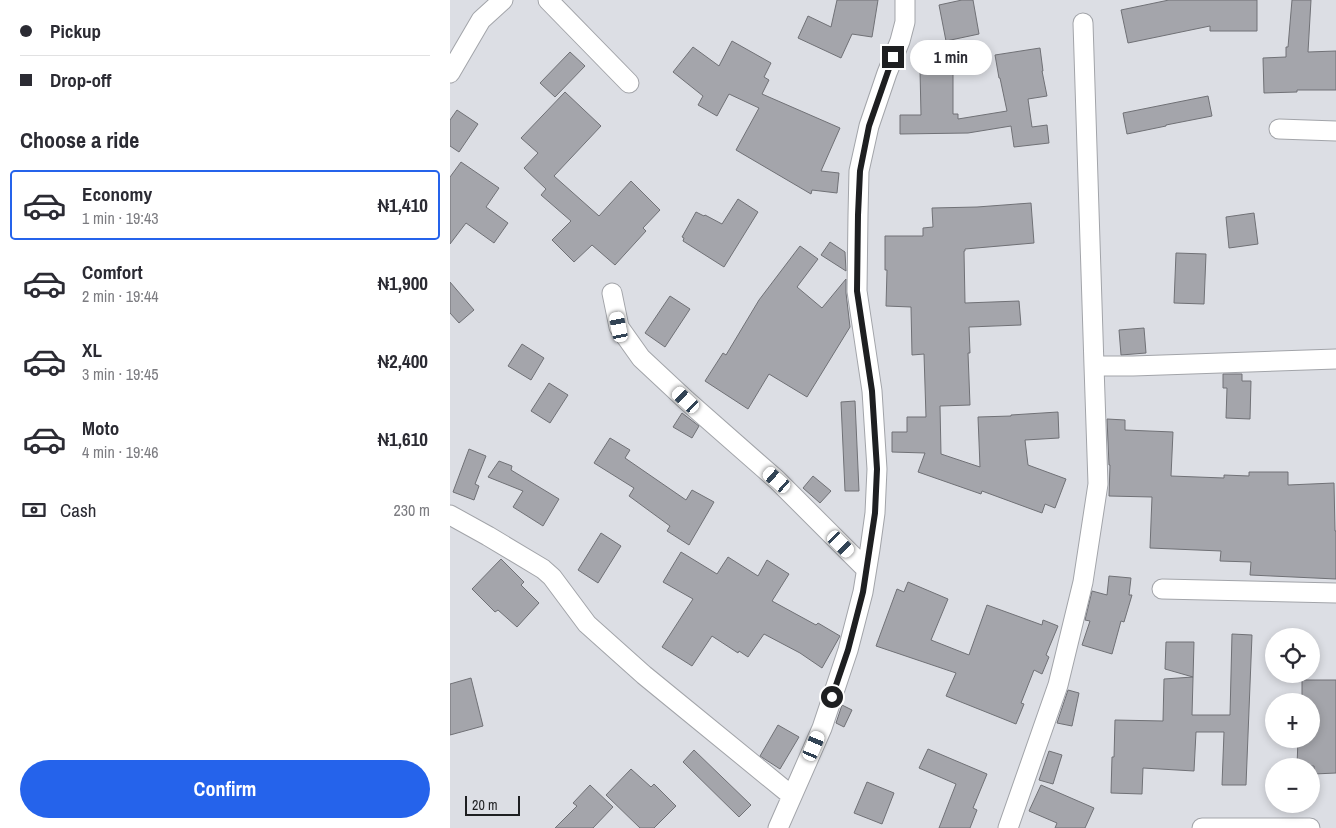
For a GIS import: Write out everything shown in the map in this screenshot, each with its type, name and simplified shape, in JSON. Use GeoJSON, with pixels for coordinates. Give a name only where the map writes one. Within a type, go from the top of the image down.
{"type":"FeatureCollection","features":[{"type":"Feature","properties":{"kind":"street"},"geometry":{"type":"LineString","coordinates":[[450,73],[481,20],[503,0]]}},
{"type":"Feature","properties":{"kind":"street"},"geometry":{"type":"LineString","coordinates":[[548,0],[629,83]]}},
{"type":"Feature","properties":{"kind":"street"},"geometry":{"type":"LineString","coordinates":[[784,826],[792,796],[822,728],[848,650],[863,592],[875,513],[877,469],[872,391],[857,291],[860,171],[869,126],[905,22],[905,0]]}},
{"type":"Feature","properties":{"kind":"street"},"geometry":{"type":"LineString","coordinates":[[1008,828],[1058,686],[1083,582],[1098,484],[1083,24]]}},
{"type":"Feature","properties":{"kind":"street"},"geometry":{"type":"LineString","coordinates":[[1279,129],[1336,131]]}},
{"type":"Feature","properties":{"kind":"street"},"geometry":{"type":"LineString","coordinates":[[612,293],[619,327],[641,358],[777,480],[866,569]]}},
{"type":"Feature","properties":{"kind":"street"},"geometry":{"type":"LineString","coordinates":[[1094,366],[1336,359]]}},
{"type":"Feature","properties":{"kind":"street"},"geometry":{"type":"LineString","coordinates":[[450,515],[543,569],[552,577],[594,631],[644,676],[792,796]]}},
{"type":"Feature","properties":{"kind":"street"},"geometry":{"type":"LineString","coordinates":[[1162,589],[1336,593]]}},
{"type":"Feature","properties":{"kind":"street"},"geometry":{"type":"LineString","coordinates":[[1202,828],[1310,828]]}},
{"type":"Feature","properties":{"kind":"building"},"geometry":{"type":"Polygon","coordinates":[[[837,0],[878,0],[872,37],[852,34],[841,58],[798,38],[808,16],[831,27],[837,0]]]}},
{"type":"Feature","properties":{"kind":"building"},"geometry":{"type":"Polygon","coordinates":[[[962,0],[973,0],[979,34],[946,41],[939,5],[962,0]]]}},
{"type":"Feature","properties":{"kind":"building"},"geometry":{"type":"Polygon","coordinates":[[[1169,0],[1257,0],[1257,31],[1210,31],[1210,26],[1128,43],[1121,10],[1169,0]]]}},
{"type":"Feature","properties":{"kind":"building"},"geometry":{"type":"Polygon","coordinates":[[[1292,0],[1311,0],[1308,52],[1336,51],[1336,90],[1297,90],[1297,92],[1264,93],[1263,58],[1286,57],[1292,0]]]}},
{"type":"Feature","properties":{"kind":"building"},"geometry":{"type":"Polygon","coordinates":[[[732,41],[771,63],[764,77],[769,80],[762,94],[840,128],[821,171],[839,173],[837,193],[812,190],[811,194],[736,150],[759,108],[729,94],[717,116],[698,105],[703,96],[673,72],[693,47],[719,66],[732,41]]]}},
{"type":"Feature","properties":{"kind":"building"},"geometry":{"type":"Polygon","coordinates":[[[1040,48],[1047,96],[1028,99],[1032,127],[1047,125],[1049,143],[1014,147],[1011,126],[968,133],[900,134],[900,115],[921,115],[920,70],[953,70],[953,114],[958,114],[958,119],[1007,111],[995,55],[1040,48]]]}},
{"type":"Feature","properties":{"kind":"building"},"geometry":{"type":"Polygon","coordinates":[[[570,52],[585,66],[555,97],[540,83],[570,52]]]}},
{"type":"Feature","properties":{"kind":"building"},"geometry":{"type":"Polygon","coordinates":[[[565,92],[601,126],[554,176],[599,216],[631,181],[660,210],[643,228],[646,231],[615,265],[592,245],[574,262],[552,240],[571,221],[541,195],[546,189],[524,168],[538,153],[521,138],[565,92]]]}},
{"type":"Feature","properties":{"kind":"building"},"geometry":{"type":"Polygon","coordinates":[[[1208,96],[1212,116],[1127,134],[1123,113],[1208,96]]]}},
{"type":"Feature","properties":{"kind":"building"},"geometry":{"type":"Polygon","coordinates":[[[457,110],[478,124],[459,152],[450,146],[450,120],[457,110]]]}},
{"type":"Feature","properties":{"kind":"building"},"geometry":{"type":"Polygon","coordinates":[[[461,162],[499,188],[486,207],[508,223],[494,243],[466,223],[450,244],[450,177],[461,162]]]}},
{"type":"Feature","properties":{"kind":"building"},"geometry":{"type":"Polygon","coordinates":[[[738,199],[758,212],[724,267],[683,241],[684,238],[682,237],[696,212],[722,224],[738,199]]]}},
{"type":"Feature","properties":{"kind":"building"},"geometry":{"type":"Polygon","coordinates":[[[1031,203],[1034,243],[965,249],[964,251],[965,303],[1019,301],[1021,325],[969,327],[970,405],[940,406],[941,454],[980,467],[978,417],[1058,412],[1059,438],[1025,440],[1028,465],[1066,479],[1055,508],[1045,504],[1042,513],[982,491],[981,494],[918,472],[925,453],[892,452],[892,432],[907,432],[907,417],[926,417],[924,354],[912,355],[911,307],[886,306],[887,270],[885,270],[885,236],[923,236],[923,228],[933,227],[932,208],[1031,203]]]}},
{"type":"Feature","properties":{"kind":"building"},"geometry":{"type":"Polygon","coordinates":[[[1254,213],[1258,244],[1229,248],[1226,217],[1254,213]]]}},
{"type":"Feature","properties":{"kind":"building"},"geometry":{"type":"Polygon","coordinates":[[[830,242],[845,252],[846,271],[821,255],[830,242]]]}},
{"type":"Feature","properties":{"kind":"building"},"geometry":{"type":"Polygon","coordinates":[[[800,246],[818,259],[797,287],[822,308],[846,279],[850,327],[807,397],[769,374],[748,409],[705,381],[723,353],[726,355],[759,300],[800,246]]]}},
{"type":"Feature","properties":{"kind":"building"},"geometry":{"type":"Polygon","coordinates":[[[1176,253],[1206,254],[1204,304],[1174,303],[1176,253]]]}},
{"type":"Feature","properties":{"kind":"building"},"geometry":{"type":"Polygon","coordinates":[[[450,282],[474,310],[459,323],[450,313],[450,282]]]}},
{"type":"Feature","properties":{"kind":"building"},"geometry":{"type":"Polygon","coordinates":[[[670,296],[690,309],[665,347],[645,333],[670,296]]]}},
{"type":"Feature","properties":{"kind":"building"},"geometry":{"type":"Polygon","coordinates":[[[1144,328],[1146,353],[1121,355],[1119,330],[1144,328]]]}},
{"type":"Feature","properties":{"kind":"building"},"geometry":{"type":"Polygon","coordinates":[[[522,344],[544,358],[531,380],[508,366],[522,344]]]}},
{"type":"Feature","properties":{"kind":"building"},"geometry":{"type":"Polygon","coordinates":[[[1223,374],[1242,374],[1242,381],[1251,381],[1250,419],[1226,418],[1227,388],[1223,388],[1223,374]]]}},
{"type":"Feature","properties":{"kind":"building"},"geometry":{"type":"Polygon","coordinates":[[[549,383],[568,395],[550,423],[531,411],[549,383]]]}},
{"type":"Feature","properties":{"kind":"building"},"geometry":{"type":"Polygon","coordinates":[[[855,401],[859,491],[845,491],[841,402],[855,401]]]}},
{"type":"Feature","properties":{"kind":"building"},"geometry":{"type":"Polygon","coordinates":[[[682,413],[699,426],[692,438],[673,427],[682,413]]]}},
{"type":"Feature","properties":{"kind":"building"},"geometry":{"type":"Polygon","coordinates":[[[1107,419],[1125,420],[1125,430],[1173,432],[1171,476],[1224,478],[1224,475],[1249,476],[1249,472],[1288,472],[1288,485],[1334,483],[1336,579],[1250,575],[1251,562],[1220,561],[1221,551],[1150,548],[1152,497],[1109,496],[1110,465],[1107,419]]]}},
{"type":"Feature","properties":{"kind":"building"},"geometry":{"type":"Polygon","coordinates":[[[610,438],[630,450],[625,458],[686,500],[692,490],[714,502],[689,545],[667,531],[670,526],[629,496],[634,488],[594,463],[610,438]]]}},
{"type":"Feature","properties":{"kind":"building"},"geometry":{"type":"Polygon","coordinates":[[[469,449],[486,456],[475,484],[479,486],[474,500],[453,492],[469,449]]]}},
{"type":"Feature","properties":{"kind":"building"},"geometry":{"type":"Polygon","coordinates":[[[499,461],[512,466],[511,470],[559,499],[543,526],[513,507],[523,491],[488,477],[499,461]]]}},
{"type":"Feature","properties":{"kind":"building"},"geometry":{"type":"Polygon","coordinates":[[[813,476],[831,491],[820,503],[803,488],[813,476]]]}},
{"type":"Feature","properties":{"kind":"building"},"geometry":{"type":"Polygon","coordinates":[[[601,533],[621,546],[598,583],[578,570],[601,533]]]}},
{"type":"Feature","properties":{"kind":"building"},"geometry":{"type":"Polygon","coordinates":[[[681,552],[717,574],[728,557],[758,576],[767,560],[789,574],[772,601],[840,636],[822,668],[800,653],[764,634],[748,657],[739,651],[738,653],[712,636],[692,666],[662,647],[693,599],[663,582],[681,552]]]}},
{"type":"Feature","properties":{"kind":"building"},"geometry":{"type":"Polygon","coordinates":[[[501,559],[524,582],[521,585],[539,603],[517,627],[498,610],[495,612],[472,589],[501,559]]]}},
{"type":"Feature","properties":{"kind":"building"},"geometry":{"type":"Polygon","coordinates":[[[1109,576],[1131,578],[1129,595],[1132,595],[1124,622],[1121,621],[1112,654],[1082,645],[1090,621],[1085,620],[1092,591],[1107,595],[1109,576]]]}},
{"type":"Feature","properties":{"kind":"building"},"geometry":{"type":"Polygon","coordinates":[[[908,582],[948,599],[931,640],[969,655],[987,605],[1042,625],[1043,620],[1058,626],[1046,655],[1049,657],[1042,674],[1034,670],[1021,703],[1024,704],[1016,724],[946,696],[956,673],[876,646],[897,589],[904,592],[908,582]]]}},
{"type":"Feature","properties":{"kind":"building"},"geometry":{"type":"Polygon","coordinates":[[[1232,634],[1252,635],[1246,785],[1222,785],[1224,732],[1196,732],[1194,771],[1143,768],[1142,794],[1111,793],[1115,720],[1163,721],[1164,679],[1193,677],[1165,669],[1166,642],[1194,642],[1192,715],[1230,715],[1232,634]]]}},
{"type":"Feature","properties":{"kind":"building"},"geometry":{"type":"Polygon","coordinates":[[[471,678],[483,726],[450,735],[450,684],[471,678]]]}},
{"type":"Feature","properties":{"kind":"building"},"geometry":{"type":"Polygon","coordinates":[[[1320,680],[1336,680],[1336,773],[1320,774],[1320,758],[1297,758],[1298,748],[1320,748],[1320,693],[1302,693],[1302,683],[1320,683],[1320,680]]]}},
{"type":"Feature","properties":{"kind":"building"},"geometry":{"type":"Polygon","coordinates":[[[1068,690],[1079,693],[1072,726],[1057,723],[1068,690]]]}},
{"type":"Feature","properties":{"kind":"building"},"geometry":{"type":"Polygon","coordinates":[[[842,705],[852,710],[844,727],[836,723],[842,705]]]}},
{"type":"Feature","properties":{"kind":"building"},"geometry":{"type":"Polygon","coordinates":[[[778,725],[799,737],[780,769],[760,756],[778,725]]]}},
{"type":"Feature","properties":{"kind":"building"},"geometry":{"type":"Polygon","coordinates":[[[928,749],[987,774],[973,808],[977,810],[970,828],[939,828],[956,784],[919,768],[928,749]]]}},
{"type":"Feature","properties":{"kind":"building"},"geometry":{"type":"Polygon","coordinates":[[[694,750],[751,805],[739,817],[683,762],[694,750]]]}},
{"type":"Feature","properties":{"kind":"building"},"geometry":{"type":"Polygon","coordinates":[[[1049,751],[1062,755],[1053,784],[1039,780],[1049,751]]]}},
{"type":"Feature","properties":{"kind":"building"},"geometry":{"type":"Polygon","coordinates":[[[631,769],[651,787],[654,784],[676,806],[654,828],[640,828],[606,795],[631,769]]]}},
{"type":"Feature","properties":{"kind":"building"},"geometry":{"type":"Polygon","coordinates":[[[867,782],[894,793],[882,824],[854,813],[867,782]]]}},
{"type":"Feature","properties":{"kind":"building"},"geometry":{"type":"Polygon","coordinates":[[[590,785],[613,807],[593,828],[555,828],[577,806],[573,803],[590,785]]]}},
{"type":"Feature","properties":{"kind":"building"},"geometry":{"type":"Polygon","coordinates":[[[1041,785],[1094,808],[1085,828],[1055,828],[1057,823],[1029,811],[1041,785]]]}},
{"type":"Feature","properties":{"kind":"route"},"geometry":{"type":"LineString","coordinates":[[832,697],[848,650],[863,592],[875,513],[877,469],[872,391],[857,291],[858,215],[860,171],[869,126],[893,57]]}}]}
